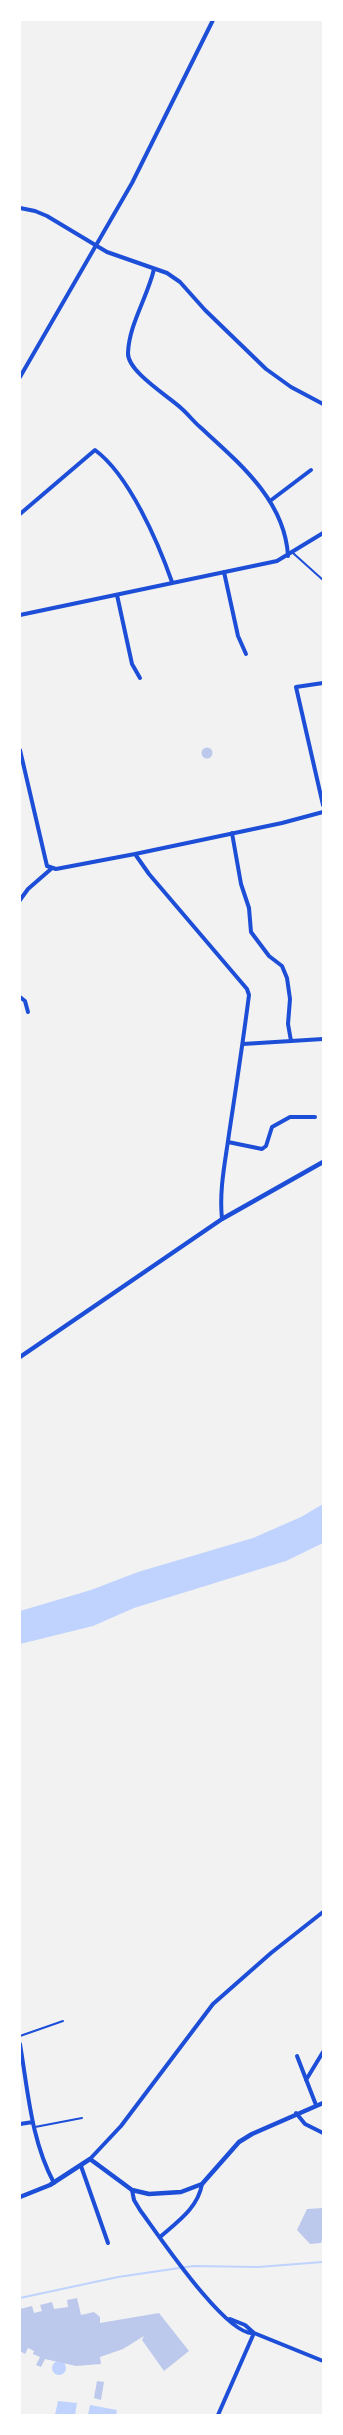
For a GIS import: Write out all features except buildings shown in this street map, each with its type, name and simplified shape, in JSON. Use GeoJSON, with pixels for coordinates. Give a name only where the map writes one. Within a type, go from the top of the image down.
{"type":"FeatureCollection","features":[{"type":"Feature","properties":{"kind":"street"},"geometry":{"type":"LineString","coordinates":[[20,377],[22,371],[132,184],[213,20]]}},
{"type":"Feature","properties":{"kind":"street"},"geometry":{"type":"LineString","coordinates":[[20,208],[35,211],[47,216],[96,246],[168,273],[180,282],[205,310],[266,369],[291,387],[323,404]]}},
{"type":"Feature","properties":{"kind":"street"},"geometry":{"type":"LineString","coordinates":[[154,269],[132,335],[128,353],[129,362],[143,377],[182,408],[242,467],[270,501],[283,525],[288,556]]}},
{"type":"Feature","properties":{"kind":"street"},"geometry":{"type":"LineString","coordinates":[[20,514],[95,450],[110,466],[138,506],[159,548],[172,582]]}},
{"type":"Feature","properties":{"kind":"street"},"geometry":{"type":"LineString","coordinates":[[270,501],[311,470]]}},
{"type":"Feature","properties":{"kind":"street"},"geometry":{"type":"LineString","coordinates":[[20,615],[278,561],[323,533]]}},
{"type":"Feature","properties":{"kind":"street"},"geometry":{"type":"LineString","coordinates":[[224,572],[238,636],[246,654]]}},
{"type":"Feature","properties":{"kind":"street"},"geometry":{"type":"LineString","coordinates":[[117,595],[132,664],[140,678]]}},
{"type":"Feature","properties":{"kind":"street"},"geometry":{"type":"LineString","coordinates":[[323,684],[296,687],[323,805]]}},
{"type":"Feature","properties":{"kind":"street"},"geometry":{"type":"LineString","coordinates":[[20,750],[44,862],[51,869]]}},
{"type":"Feature","properties":{"kind":"street"},"geometry":{"type":"LineString","coordinates":[[20,900],[28,889],[51,869],[135,854],[232,834],[323,812]]}},
{"type":"Feature","properties":{"kind":"street"},"geometry":{"type":"LineString","coordinates":[[232,834],[241,884],[249,908],[252,932],[269,956],[282,966],[287,978],[290,999],[288,1024],[291,1041]]}},
{"type":"Feature","properties":{"kind":"street"},"geometry":{"type":"LineString","coordinates":[[135,854],[144,868],[247,989],[249,995],[220,1199],[222,1219]]}},
{"type":"Feature","properties":{"kind":"street"},"geometry":{"type":"LineString","coordinates":[[20,997],[25,1001],[28,1012]]}},
{"type":"Feature","properties":{"kind":"street"},"geometry":{"type":"LineString","coordinates":[[243,1044],[323,1039]]}},
{"type":"Feature","properties":{"kind":"street"},"geometry":{"type":"LineString","coordinates":[[228,1142],[262,1148],[266,1146],[272,1127],[290,1117],[315,1116]]}},
{"type":"Feature","properties":{"kind":"street"},"geometry":{"type":"LineString","coordinates":[[20,1357],[222,1219],[323,1162]]}},
{"type":"Feature","properties":{"kind":"street"},"geometry":{"type":"LineString","coordinates":[[20,2197],[54,2183],[90,2159],[121,2126],[213,2004],[271,1953],[323,1912]]}},
{"type":"Feature","properties":{"kind":"street"},"geometry":{"type":"LineString","coordinates":[[20,2044],[34,2125],[40,2150],[54,2183]]}},
{"type":"Feature","properties":{"kind":"street"},"geometry":{"type":"LineString","coordinates":[[306,2080],[323,2052]]}},
{"type":"Feature","properties":{"kind":"street"},"geometry":{"type":"LineString","coordinates":[[298,2056],[316,2105]]}},
{"type":"Feature","properties":{"kind":"street"},"geometry":{"type":"LineString","coordinates":[[90,2159],[132,2190],[149,2194],[181,2192],[202,2184],[240,2142],[252,2134],[295,2113],[323,2103]]}},
{"type":"Feature","properties":{"kind":"street"},"geometry":{"type":"LineString","coordinates":[[295,2113],[305,2124],[323,2133]]}},
{"type":"Feature","properties":{"kind":"street"},"geometry":{"type":"LineString","coordinates":[[20,2124],[34,2125]]}},
{"type":"Feature","properties":{"kind":"street"},"geometry":{"type":"LineString","coordinates":[[81,2166],[108,2243]]}},
{"type":"Feature","properties":{"kind":"street"},"geometry":{"type":"LineString","coordinates":[[160,2236],[195,2203],[200,2196],[202,2184]]}},
{"type":"Feature","properties":{"kind":"street"},"geometry":{"type":"LineString","coordinates":[[132,2190],[134,2200],[180,2264],[211,2303],[228,2318],[245,2325],[254,2333],[323,2361]]}},
{"type":"Feature","properties":{"kind":"street"},"geometry":{"type":"LineString","coordinates":[[218,2415],[254,2333]]}},
{"type":"Feature","properties":{"kind":"lane"},"geometry":{"type":"LineString","coordinates":[[293,553],[323,580]]}},
{"type":"Feature","properties":{"kind":"lane"},"geometry":{"type":"LineString","coordinates":[[20,2036],[63,2021]]}},
{"type":"Feature","properties":{"kind":"lane"},"geometry":{"type":"LineString","coordinates":[[34,2125],[82,2118]]}},
{"type":"Feature","properties":{"kind":"water"},"geometry":{"type":"Polygon","coordinates":[[[323,1504],[323,1543],[286,1561],[134,1608],[93,1626],[20,1644],[20,1611],[91,1590],[138,1572],[253,1538],[301,1517],[323,1504]]]}},
{"type":"Feature","properties":{"kind":"water"},"geometry":{"type":"Polygon","coordinates":[[[59,2361],[64,2363],[66,2368],[64,2373],[59,2375],[54,2373],[52,2368],[54,2363],[59,2361]]]}},
{"type":"Feature","properties":{"kind":"water"},"geometry":{"type":"Polygon","coordinates":[[[58,2401],[77,2403],[75,2415],[55,2415],[58,2401]]]}},
{"type":"Feature","properties":{"kind":"water"},"geometry":{"type":"Polygon","coordinates":[[[90,2405],[117,2410],[116,2415],[88,2415],[90,2405]]]}},
{"type":"Feature","properties":{"kind":"waterway"},"geometry":{"type":"LineString","coordinates":[[20,2298],[118,2277],[193,2266],[258,2267],[323,2262]]}}]}
